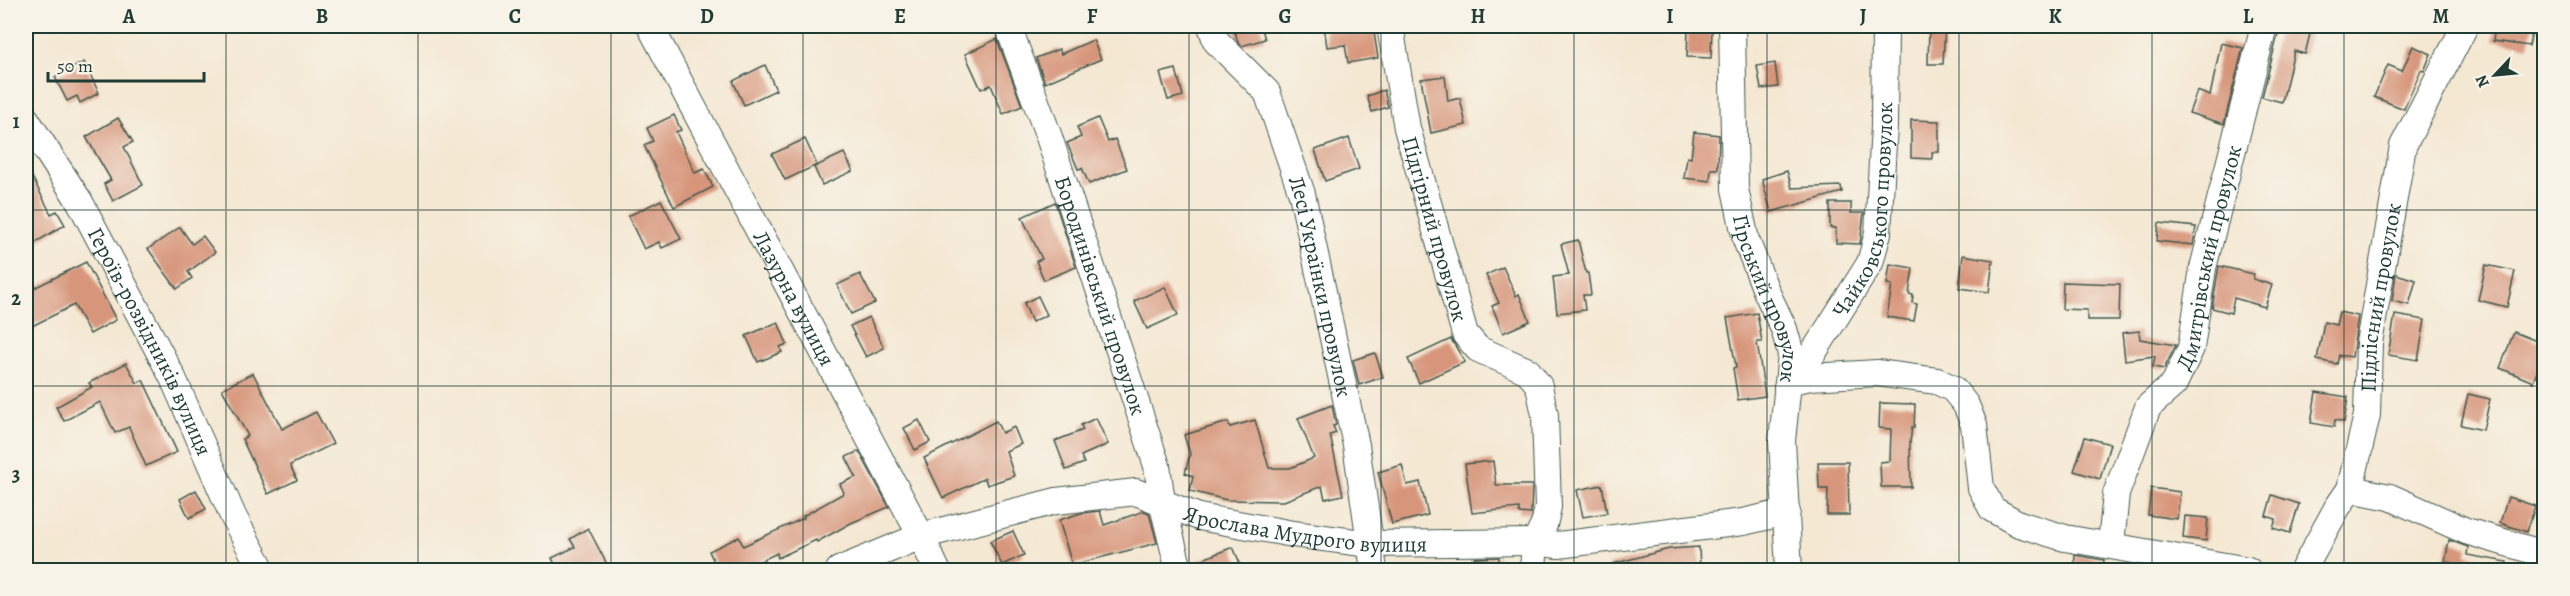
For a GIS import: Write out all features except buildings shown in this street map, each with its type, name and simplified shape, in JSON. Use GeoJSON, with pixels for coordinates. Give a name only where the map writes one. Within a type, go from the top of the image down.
{"type":"FeatureCollection","features":[{"type":"Feature","properties":{"kind":"street","name":"Лазурна вулиця"},"geometry":{"type":"LineString","coordinates":[[650,26],[937,570]]}},
{"type":"Feature","properties":{"kind":"street","name":"Бородинівський провулок"},"geometry":{"type":"LineString","coordinates":[[1008,26],[1048,137],[1157,466],[1162,502],[1179,570]]}},
{"type":"Feature","properties":{"kind":"street","name":"Лесі Українки провулок"},"geometry":{"type":"LineString","coordinates":[[1211,26],[1216,41],[1267,92],[1302,194],[1356,445],[1374,570]]}},
{"type":"Feature","properties":{"kind":"street","name":"Підгірний провулок"},"geometry":{"type":"LineString","coordinates":[[1390,26],[1407,129],[1466,334],[1478,349],[1528,371],[1539,386],[1545,415],[1548,507],[1544,525],[1535,542],[1533,570]]}},
{"type":"Feature","properties":{"kind":"street","name":"Гірський провулок"},"geometry":{"type":"LineString","coordinates":[[1732,26],[1735,189],[1746,240],[1784,329],[1791,354],[1792,384],[1782,441],[1789,570]]}},
{"type":"Feature","properties":{"kind":"street","name":"Чайковського провулок"},"geometry":{"type":"LineString","coordinates":[[1792,384],[1869,263],[1878,233],[1884,126],[1885,26]]}},
{"type":"Feature","properties":{"kind":"street","name":"Дмитрівський провулок"},"geometry":{"type":"LineString","coordinates":[[2123,555],[2116,494],[2148,407],[2174,384],[2191,348],[2203,268],[2264,26]]}},
{"type":"Feature","properties":{"kind":"street","name":"Підлісний провулок"},"geometry":{"type":"LineString","coordinates":[[2303,570],[2350,489],[2367,415],[2369,343],[2403,146],[2465,26]]}},
{"type":"Feature","properties":{"kind":"street","name":"Героїв-розвідників вулиця"},"geometry":{"type":"LineString","coordinates":[[26,119],[80,202],[168,368],[233,516],[262,570]]}},
{"type":"Feature","properties":{"kind":"street"},"geometry":{"type":"LineString","coordinates":[[1792,384],[1811,377],[1877,373],[1937,381],[1953,389],[1966,405],[1974,425],[1981,488],[1992,509],[2019,524],[2123,555],[2248,570]]}},
{"type":"Feature","properties":{"kind":"street"},"geometry":{"type":"LineString","coordinates":[[2350,489],[2390,497],[2466,531],[2544,554]]}},
{"type":"Feature","properties":{"kind":"street","name":"Ярослава Мудрого вулиця"},"geometry":{"type":"LineString","coordinates":[[839,570],[921,536],[1056,501],[1136,492],[1199,517],[1293,534],[1370,544],[1535,542],[1558,545],[1743,522],[1787,512]]}}]}
